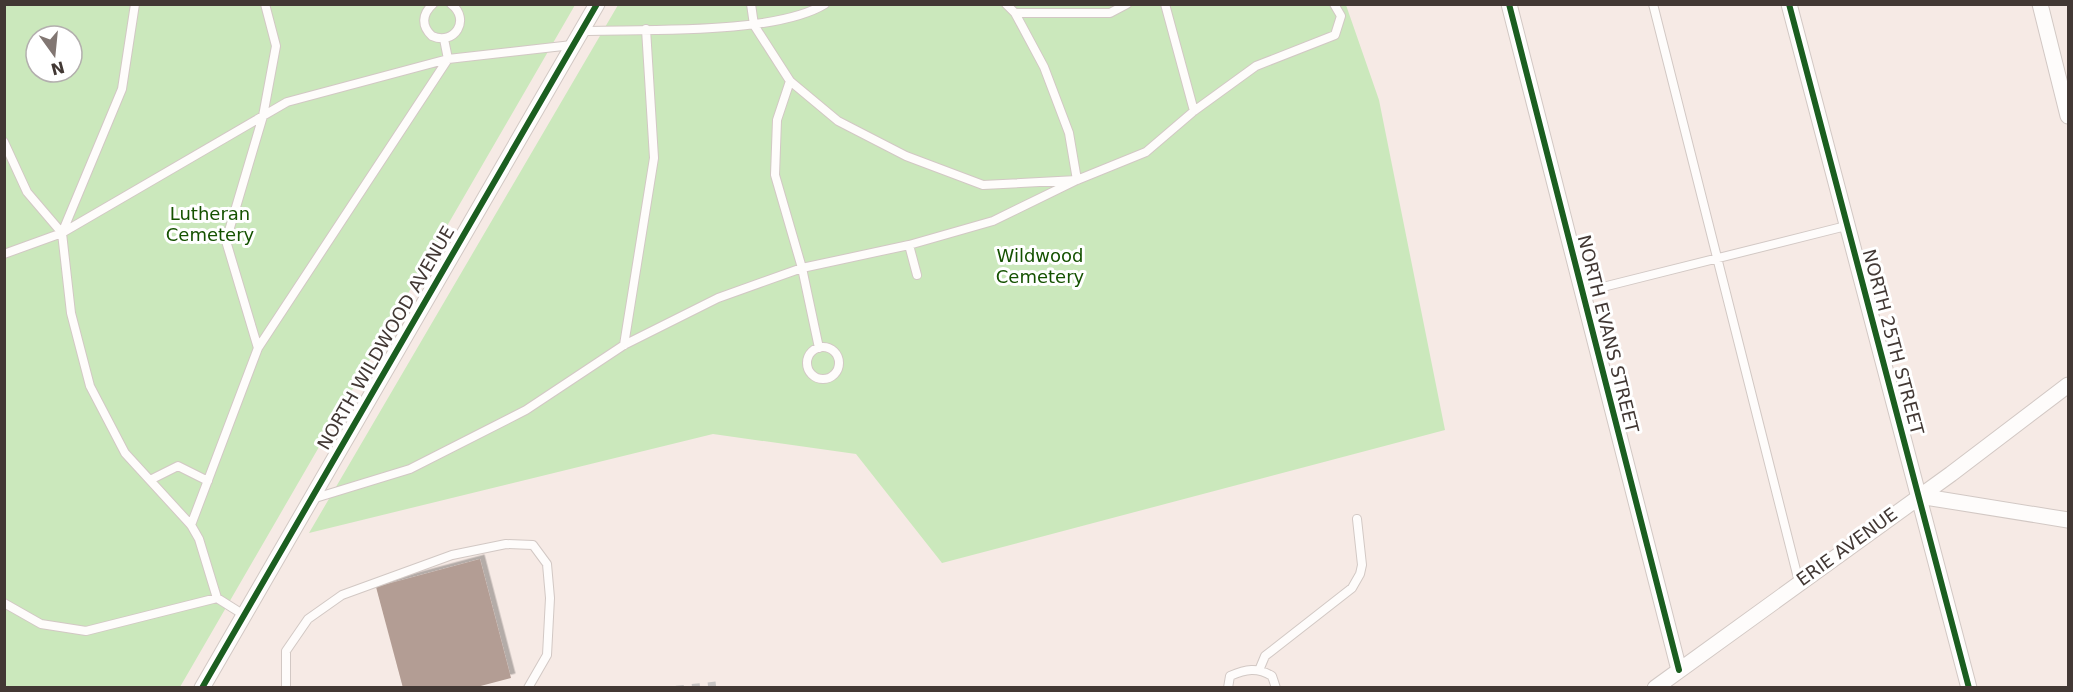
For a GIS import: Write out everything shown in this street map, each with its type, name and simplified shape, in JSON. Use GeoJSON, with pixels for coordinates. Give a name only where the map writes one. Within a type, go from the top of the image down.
{"type":"FeatureCollection","features":[{"type":"Feature","properties":{"kind":"street","name":"NORTH WILDWOOD AVENUE"},"geometry":{"type":"LineString","coordinates":[[202,687],[597,4]]}},
{"type":"Feature","properties":{"kind":"street","name":"NORTH EVANS STREET"},"geometry":{"type":"LineString","coordinates":[[1509,4],[1678,670]]}},
{"type":"Feature","properties":{"kind":"street","name":"NORTH 25TH STREET"},"geometry":{"type":"LineString","coordinates":[[1789,4],[1969,687]]}},
{"type":"Feature","properties":{"kind":"street"},"geometry":{"type":"LineString","coordinates":[[2040,4],[2068,116]]}},
{"type":"Feature","properties":{"kind":"street","name":"ERIE AVENUE"},"geometry":{"type":"LineString","coordinates":[[1655,687],[2068,385]]}},
{"type":"Feature","properties":{"kind":"street"},"geometry":{"type":"LineString","coordinates":[[1919,496],[2068,520]]}},
{"type":"Feature","properties":{"kind":"lane"},"geometry":{"type":"LineString","coordinates":[[135,4],[122,89],[62,233],[71,313],[90,386],[125,453],[191,525],[199,539],[217,598],[244,615]]}},
{"type":"Feature","properties":{"kind":"lane"},"geometry":{"type":"LineString","coordinates":[[258,348],[226,241],[263,116],[276,46],[265,4]]}},
{"type":"Feature","properties":{"kind":"lane"},"geometry":{"type":"LineString","coordinates":[[434,4],[425,14],[425,26],[432,36],[444,39],[455,34],[461,24],[459,12],[451,4]]}},
{"type":"Feature","properties":{"kind":"lane"},"geometry":{"type":"LineString","coordinates":[[751,4],[754,25],[790,81],[838,121],[906,156],[983,185],[1077,180]]}},
{"type":"Feature","properties":{"kind":"lane"},"geometry":{"type":"LineString","coordinates":[[4,255],[62,233],[287,102],[448,59],[646,29],[754,25],[812,12],[825,4]]}},
{"type":"Feature","properties":{"kind":"lane"},"geometry":{"type":"LineString","coordinates":[[1006,4],[1015,13],[1044,67],[1069,134],[1077,180]]}},
{"type":"Feature","properties":{"kind":"lane"},"geometry":{"type":"LineString","coordinates":[[1015,13],[1110,13],[1127,4]]}},
{"type":"Feature","properties":{"kind":"lane"},"geometry":{"type":"LineString","coordinates":[[1165,4],[1194,111]]}},
{"type":"Feature","properties":{"kind":"lane"},"geometry":{"type":"LineString","coordinates":[[311,499],[410,469],[526,410],[624,345],[718,298],[802,268],[909,245],[993,221],[1077,180],[1146,152],[1194,111],[1256,66],[1335,35],[1341,16],[1334,4]]}},
{"type":"Feature","properties":{"kind":"lane"},"geometry":{"type":"LineString","coordinates":[[1653,4],[1799,582]]}},
{"type":"Feature","properties":{"kind":"lane"},"geometry":{"type":"LineString","coordinates":[[624,345],[654,158],[646,29]]}},
{"type":"Feature","properties":{"kind":"lane"},"geometry":{"type":"LineString","coordinates":[[191,525],[258,348],[448,59],[444,39]]}},
{"type":"Feature","properties":{"kind":"lane"},"geometry":{"type":"LineString","coordinates":[[790,81],[777,120],[775,175],[802,268],[819,348]]}},
{"type":"Feature","properties":{"kind":"lane"},"geometry":{"type":"LineString","coordinates":[[4,142],[27,192],[62,233]]}},
{"type":"Feature","properties":{"kind":"lane"},"geometry":{"type":"LineString","coordinates":[[1582,292],[1846,226]]}},
{"type":"Feature","properties":{"kind":"lane"},"geometry":{"type":"LineString","coordinates":[[909,245],[917,275]]}},
{"type":"Feature","properties":{"kind":"lane"},"geometry":{"type":"LineString","coordinates":[[819,348],[834,352],[839,361],[837,372],[824,380],[813,376],[807,363],[810,353],[819,348]]}},
{"type":"Feature","properties":{"kind":"lane"},"geometry":{"type":"LineString","coordinates":[[150,480],[178,466],[208,481]]}},
{"type":"Feature","properties":{"kind":"lane"},"geometry":{"type":"LineString","coordinates":[[1260,668],[1265,656],[1352,588],[1362,565],[1357,519]]}},
{"type":"Feature","properties":{"kind":"lane"},"geometry":{"type":"LineString","coordinates":[[286,687],[286,651],[308,619],[342,595],[452,555],[506,544],[532,545],[547,564],[550,598],[547,654],[528,687]]}},
{"type":"Feature","properties":{"kind":"lane"},"geometry":{"type":"LineString","coordinates":[[4,603],[41,624],[86,631],[217,598]]}},
{"type":"Feature","properties":{"kind":"lane"},"geometry":{"type":"LineString","coordinates":[[1228,687],[1230,676],[1260,668],[1272,676],[1276,687]]}},
{"type":"Feature","properties":{"kind":"green space","name":"Lutheran Cemetery"},"geometry":{"type":"Polygon","coordinates":[[[4,5],[575,5],[180,687],[5,687],[4,5]]]}},
{"type":"Feature","properties":{"kind":"green space","name":"Wildwood Cemetery"},"geometry":{"type":"Polygon","coordinates":[[[618,5],[1346,5],[1379,100],[1445,430],[942,563],[856,454],[713,434],[309,533],[618,5]]]}},
{"type":"Feature","properties":{"kind":"building"},"geometry":{"type":"Polygon","coordinates":[[[480,559],[511,678],[473,688],[403,688],[376,587],[480,559]]]}},
{"type":"Feature","properties":{"kind":"railway"},"geometry":{"type":"LineString","coordinates":[[676,688],[723,683]]}},
{"type":"Feature","properties":{"kind":"cycle path"},"geometry":{"type":"LineString","coordinates":[[202,688],[597,4]]}},
{"type":"Feature","properties":{"kind":"cycle path"},"geometry":{"type":"LineString","coordinates":[[1509,4],[1679,670]]}},
{"type":"Feature","properties":{"kind":"cycle path"},"geometry":{"type":"LineString","coordinates":[[1789,4],[1969,688]]}}]}
